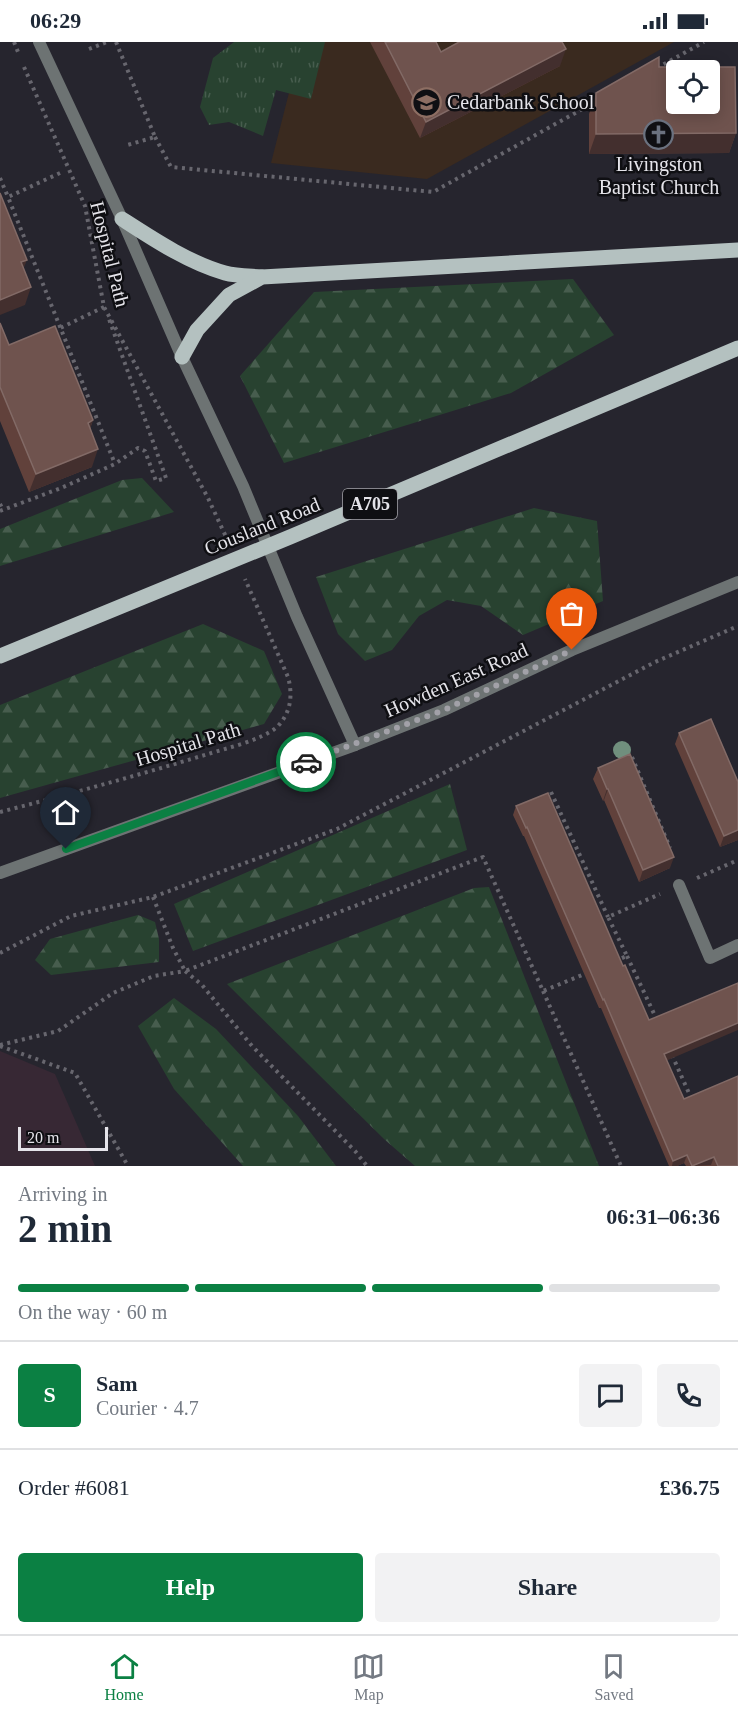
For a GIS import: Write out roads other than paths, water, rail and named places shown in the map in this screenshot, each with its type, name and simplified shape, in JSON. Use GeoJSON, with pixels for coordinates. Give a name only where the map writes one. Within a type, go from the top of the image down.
{"type":"FeatureCollection","features":[{"type":"Feature","properties":{"kind":"main road"},"geometry":{"type":"LineString","coordinates":[[122,219],[184,256],[225,273],[262,277],[738,250]]}},
{"type":"Feature","properties":{"kind":"main road"},"geometry":{"type":"LineString","coordinates":[[182,357],[197,330],[229,295],[262,277]]}},
{"type":"Feature","properties":{"kind":"main road","name":"Cousland Road"},"geometry":{"type":"LineString","coordinates":[[0,656],[301,533],[738,348]]}},
{"type":"Feature","properties":{"kind":"street"},"geometry":{"type":"LineString","coordinates":[[39,42],[243,486],[297,617],[355,745]]}},
{"type":"Feature","properties":{"kind":"street","name":"Howden East Road"},"geometry":{"type":"LineString","coordinates":[[0,873],[355,745],[444,710],[572,650],[738,582]]}},
{"type":"Feature","properties":{"kind":"street"},"geometry":{"type":"LineString","coordinates":[[679,885],[710,958],[738,945]]}},
{"type":"Feature","properties":{"kind":"place","name":"Cedarbank School"},"geometry":{"type":"Point","coordinates":[426,102]}},
{"type":"Feature","properties":{"kind":"place","name":"Livingston Baptist Church"},"geometry":{"type":"Point","coordinates":[659,134]}}]}
